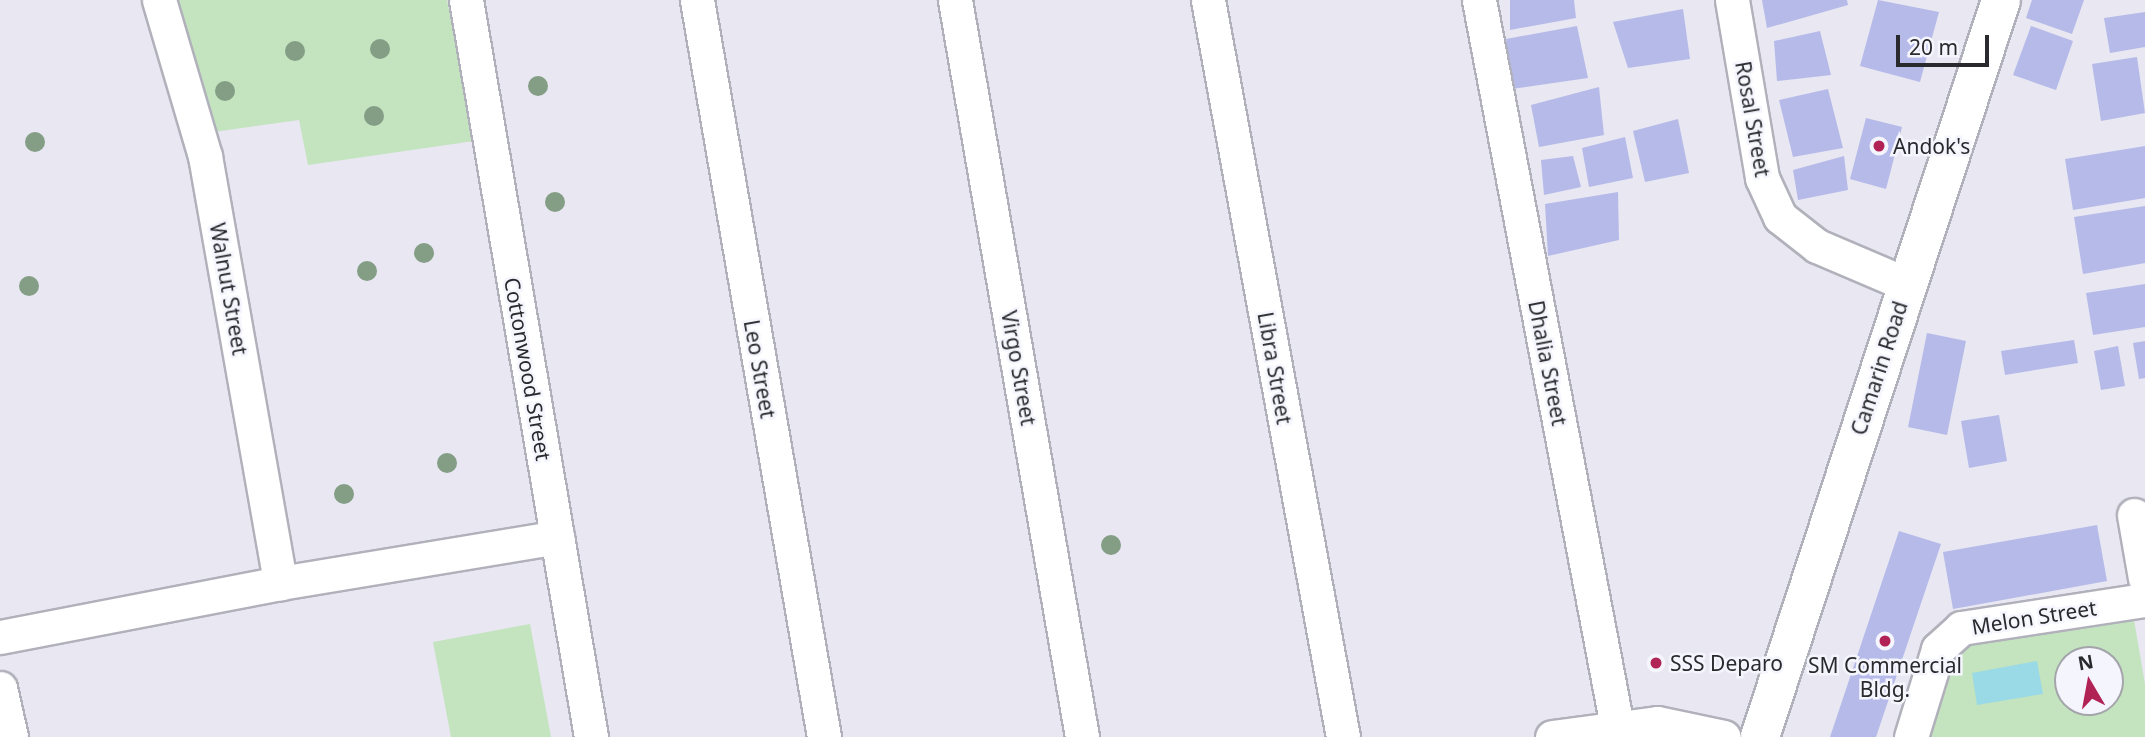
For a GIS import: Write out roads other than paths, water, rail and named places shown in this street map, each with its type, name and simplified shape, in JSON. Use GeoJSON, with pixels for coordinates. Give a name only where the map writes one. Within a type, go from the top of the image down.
{"type":"FeatureCollection","features":[{"type":"Feature","properties":{"kind":"main road","name":"Camarin Road"},"geometry":{"type":"LineString","coordinates":[[1760,737],[2001,0]]}},
{"type":"Feature","properties":{"kind":"street","name":"Walnut Street"},"geometry":{"type":"LineString","coordinates":[[159,0],[205,156],[280,583]]}},
{"type":"Feature","properties":{"kind":"street","name":"Cottonwood Street"},"geometry":{"type":"LineString","coordinates":[[466,0],[591,737]]}},
{"type":"Feature","properties":{"kind":"street","name":"Leo Street"},"geometry":{"type":"LineString","coordinates":[[697,0],[824,737]]}},
{"type":"Feature","properties":{"kind":"street","name":"Virgo Street"},"geometry":{"type":"LineString","coordinates":[[955,0],[1082,737]]}},
{"type":"Feature","properties":{"kind":"street","name":"Libra Street"},"geometry":{"type":"LineString","coordinates":[[1208,0],[1343,737]]}},
{"type":"Feature","properties":{"kind":"street","name":"Dhalia Street"},"geometry":{"type":"LineString","coordinates":[[1479,0],[1617,726]]}},
{"type":"Feature","properties":{"kind":"street","name":"Rosal Street"},"geometry":{"type":"LineString","coordinates":[[1732,0],[1762,178],[1780,218],[1817,246],[1906,284]]}},
{"type":"Feature","properties":{"kind":"street"},"geometry":{"type":"LineString","coordinates":[[2134,515],[2145,578]]}},
{"type":"Feature","properties":{"kind":"street"},"geometry":{"type":"LineString","coordinates":[[0,637],[280,583],[557,537]]}},
{"type":"Feature","properties":{"kind":"street","name":"Melon Street"},"geometry":{"type":"LineString","coordinates":[[1911,737],[1938,649],[1961,628],[2145,600]]}},
{"type":"Feature","properties":{"kind":"street"},"geometry":{"type":"LineString","coordinates":[[0,688],[11,737]]}},
{"type":"Feature","properties":{"kind":"street"},"geometry":{"type":"LineString","coordinates":[[1552,737],[1617,726],[1657,723],[1724,737]]}},
{"type":"Feature","properties":{"kind":"water"},"geometry":{"type":"Polygon","coordinates":[[[2037,661],[2043,694],[1977,705],[1972,673],[2037,661]]]}},
{"type":"Feature","properties":{"kind":"place","name":"Andok's"},"geometry":{"type":"Point","coordinates":[1879,146]}},
{"type":"Feature","properties":{"kind":"place","name":"SM Commercial Bldg."},"geometry":{"type":"Point","coordinates":[1885,641]}},
{"type":"Feature","properties":{"kind":"place","name":"SSS Deparo"},"geometry":{"type":"Point","coordinates":[1656,663]}}]}
